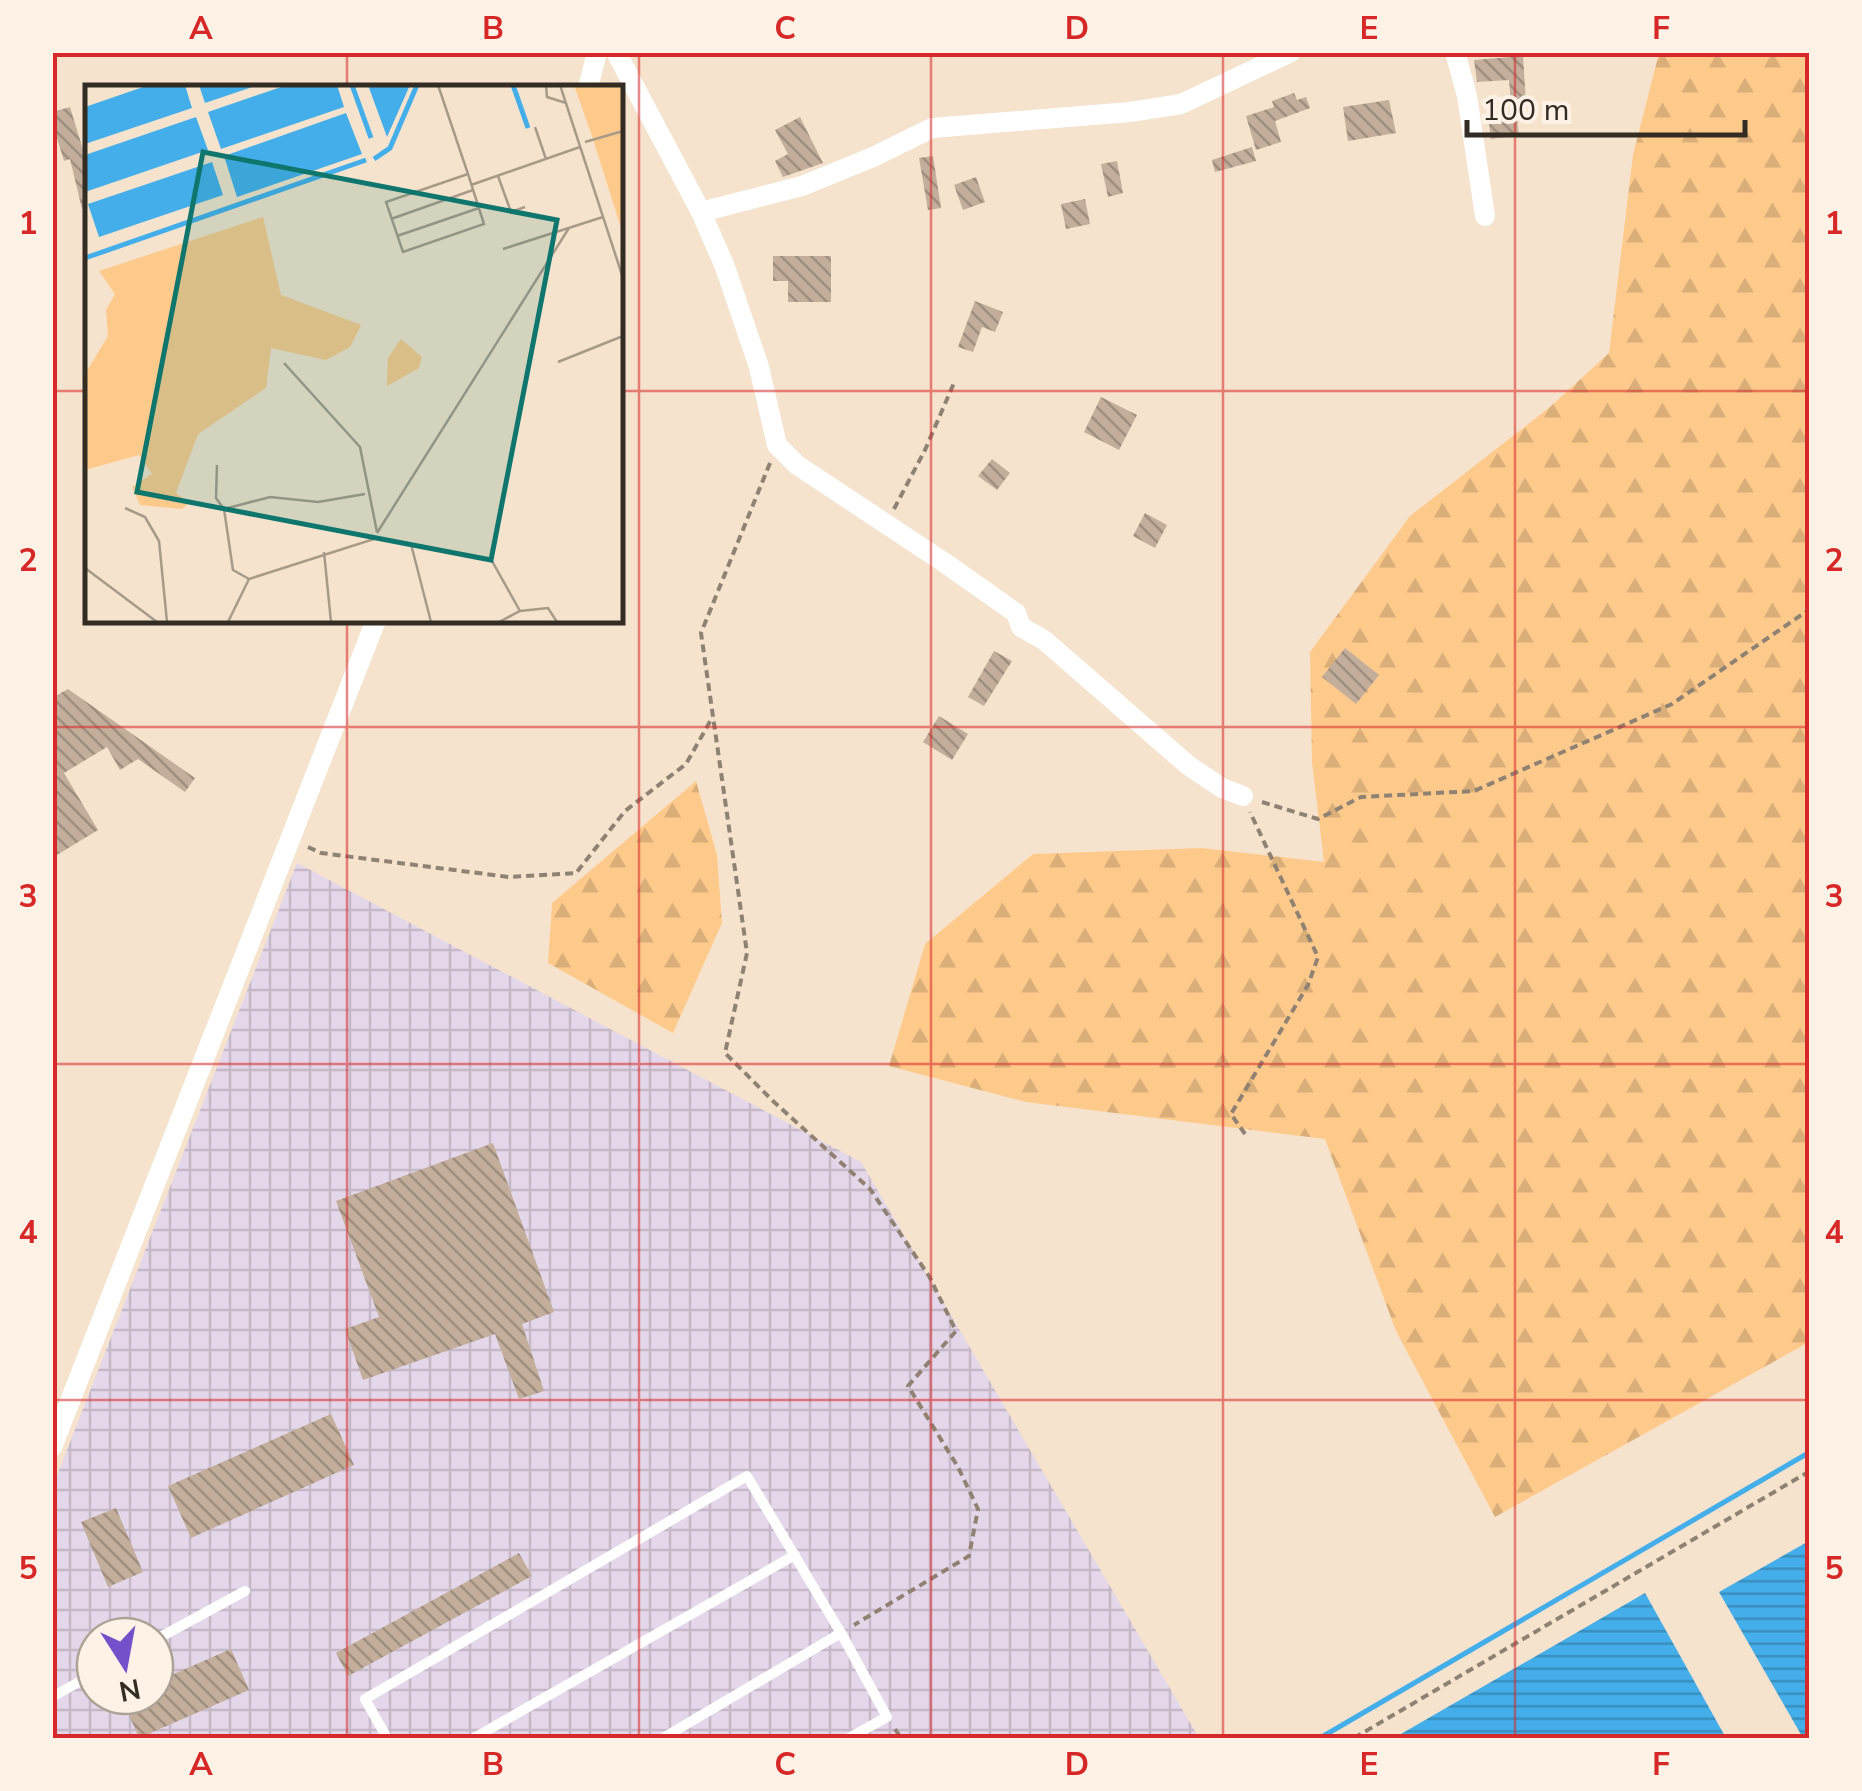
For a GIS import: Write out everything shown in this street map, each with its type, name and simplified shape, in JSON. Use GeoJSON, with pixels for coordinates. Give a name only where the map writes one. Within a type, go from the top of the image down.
{"type":"FeatureCollection","features":[{"type":"Feature","properties":{"kind":"street"},"geometry":{"type":"LineString","coordinates":[[589,85],[597,52]]}},
{"type":"Feature","properties":{"kind":"street"},"geometry":{"type":"LineString","coordinates":[[616,52],[701,212],[725,267],[759,367],[777,445],[796,465],[1016,613],[1021,627],[1044,640],[1189,766],[1222,788],[1243,796]]}},
{"type":"Feature","properties":{"kind":"street"},"geometry":{"type":"LineString","coordinates":[[701,212],[802,186],[932,128],[1130,112],[1181,104],[1291,52]]}},
{"type":"Feature","properties":{"kind":"street"},"geometry":{"type":"LineString","coordinates":[[1455,52],[1485,216]]}},
{"type":"Feature","properties":{"kind":"street"},"geometry":{"type":"LineString","coordinates":[[52,1447],[375,622]]}},
{"type":"Feature","properties":{"kind":"lane"},"geometry":{"type":"LineString","coordinates":[[387,1738],[365,1699],[748,1476],[888,1717],[850,1738]]}},
{"type":"Feature","properties":{"kind":"lane"},"geometry":{"type":"LineString","coordinates":[[474,1738],[795,1556]]}},
{"type":"Feature","properties":{"kind":"lane"},"geometry":{"type":"LineString","coordinates":[[175,1629],[245,1590]]}},
{"type":"Feature","properties":{"kind":"lane"},"geometry":{"type":"LineString","coordinates":[[663,1738],[841,1633]]}},
{"type":"Feature","properties":{"kind":"lane"},"geometry":{"type":"LineString","coordinates":[[52,1697],[75,1685]]}},
{"type":"Feature","properties":{"kind":"path"},"geometry":{"type":"LineString","coordinates":[[886,526],[954,383]]}},
{"type":"Feature","properties":{"kind":"path"},"geometry":{"type":"LineString","coordinates":[[777,445],[701,633],[748,952],[725,1053],[870,1190],[929,1276],[956,1331],[908,1386],[978,1509],[969,1556],[841,1633]]}},
{"type":"Feature","properties":{"kind":"path"},"geometry":{"type":"LineString","coordinates":[[1243,796],[1318,819],[1361,798],[1474,791],[1672,704],[1810,610]]}},
{"type":"Feature","properties":{"kind":"path"},"geometry":{"type":"LineString","coordinates":[[291,839],[322,852],[510,877],[576,873],[625,811],[686,764],[712,718]]}},
{"type":"Feature","properties":{"kind":"path"},"geometry":{"type":"LineString","coordinates":[[1243,796],[1318,957],[1308,984],[1230,1114],[1245,1134]]}},
{"type":"Feature","properties":{"kind":"path"},"geometry":{"type":"LineString","coordinates":[[1354,1738],[1810,1472]]}},
{"type":"Feature","properties":{"kind":"shaded area"},"geometry":{"type":"Polygon","coordinates":[[[297,863],[861,1162],[1199,1738],[53,1738],[52,1488],[297,863]]]}},
{"type":"Feature","properties":{"kind":"green space"},"geometry":{"type":"Polygon","coordinates":[[[1659,53],[1809,53],[1809,100],[1805,104],[1810,109],[1809,1342],[1495,1517],[1396,1331],[1325,1139],[1026,1102],[889,1066],[925,944],[1033,854],[1202,848],[1324,862],[1312,762],[1310,652],[1410,516],[1550,407],[1609,353],[1633,155],[1659,53]]]}},
{"type":"Feature","properties":{"kind":"green space"},"geometry":{"type":"Polygon","coordinates":[[[696,781],[717,855],[722,923],[673,1033],[548,963],[552,903],[696,781]]]}},
{"type":"Feature","properties":{"kind":"water"},"geometry":{"type":"Polygon","coordinates":[[[1809,1541],[1810,1738],[1803,1738],[1719,1592],[1809,1541]]]}},
{"type":"Feature","properties":{"kind":"water"},"geometry":{"type":"Polygon","coordinates":[[[1645,1593],[1726,1738],[1394,1738],[1645,1593]]]}},
{"type":"Feature","properties":{"kind":"building"},"geometry":{"type":"Polygon","coordinates":[[[1523,56],[1526,103],[1511,104],[1509,80],[1477,82],[1474,60],[1523,56]]]}},
{"type":"Feature","properties":{"kind":"building"},"geometry":{"type":"Polygon","coordinates":[[[1294,93],[1297,100],[1306,97],[1310,108],[1275,121],[1281,142],[1256,150],[1246,116],[1274,107],[1272,101],[1294,93]]]}},
{"type":"Feature","properties":{"kind":"building"},"geometry":{"type":"Polygon","coordinates":[[[1389,100],[1396,133],[1348,141],[1343,107],[1389,100]]]}},
{"type":"Feature","properties":{"kind":"building"},"geometry":{"type":"Polygon","coordinates":[[[70,107],[85,156],[85,209],[70,159],[64,161],[52,112],[70,107]]]}},
{"type":"Feature","properties":{"kind":"building"},"geometry":{"type":"Polygon","coordinates":[[[1516,112],[1519,135],[1491,139],[1488,116],[1516,112]]]}},
{"type":"Feature","properties":{"kind":"building"},"geometry":{"type":"Polygon","coordinates":[[[800,117],[823,163],[783,177],[775,161],[788,154],[775,130],[800,117]]]}},
{"type":"Feature","properties":{"kind":"building"},"geometry":{"type":"Polygon","coordinates":[[[1252,147],[1256,161],[1215,172],[1212,160],[1252,147]]]}},
{"type":"Feature","properties":{"kind":"building"},"geometry":{"type":"Polygon","coordinates":[[[933,156],[941,208],[928,210],[919,158],[933,156]]]}},
{"type":"Feature","properties":{"kind":"building"},"geometry":{"type":"Polygon","coordinates":[[[1117,161],[1123,193],[1108,197],[1101,164],[1117,161]]]}},
{"type":"Feature","properties":{"kind":"building"},"geometry":{"type":"Polygon","coordinates":[[[976,177],[985,202],[963,210],[954,185],[976,177]]]}},
{"type":"Feature","properties":{"kind":"building"},"geometry":{"type":"Polygon","coordinates":[[[1085,199],[1090,224],[1066,229],[1061,204],[1085,199]]]}},
{"type":"Feature","properties":{"kind":"building"},"geometry":{"type":"Polygon","coordinates":[[[773,256],[831,256],[831,302],[788,302],[788,281],[773,281],[773,256]]]}},
{"type":"Feature","properties":{"kind":"building"},"geometry":{"type":"Polygon","coordinates":[[[975,301],[1003,312],[995,332],[982,327],[973,352],[958,347],[975,301]]]}},
{"type":"Feature","properties":{"kind":"building"},"geometry":{"type":"Polygon","coordinates":[[[1101,397],[1137,415],[1119,450],[1084,432],[1101,397]]]}},
{"type":"Feature","properties":{"kind":"building"},"geometry":{"type":"Polygon","coordinates":[[[992,459],[1010,473],[997,490],[978,476],[992,459]]]}},
{"type":"Feature","properties":{"kind":"building"},"geometry":{"type":"Polygon","coordinates":[[[1145,513],[1167,525],[1155,548],[1133,536],[1145,513]]]}},
{"type":"Feature","properties":{"kind":"building"},"geometry":{"type":"Polygon","coordinates":[[[1345,648],[1379,675],[1356,704],[1322,677],[1345,648]]]}},
{"type":"Feature","properties":{"kind":"building"},"geometry":{"type":"Polygon","coordinates":[[[994,651],[1012,661],[984,706],[968,697],[994,651]]]}},
{"type":"Feature","properties":{"kind":"building"},"geometry":{"type":"Polygon","coordinates":[[[68,689],[195,778],[185,792],[138,759],[120,770],[107,747],[64,773],[98,830],[52,858],[52,698],[68,689]]]}},
{"type":"Feature","properties":{"kind":"building"},"geometry":{"type":"Polygon","coordinates":[[[939,716],[968,734],[952,760],[923,742],[939,716]]]}},
{"type":"Feature","properties":{"kind":"building"},"geometry":{"type":"Polygon","coordinates":[[[493,1143],[554,1312],[522,1324],[544,1391],[519,1399],[495,1334],[363,1380],[345,1329],[379,1317],[336,1201],[493,1143]]]}},
{"type":"Feature","properties":{"kind":"building"},"geometry":{"type":"Polygon","coordinates":[[[331,1414],[354,1465],[191,1538],[168,1486],[331,1414]]]}},
{"type":"Feature","properties":{"kind":"building"},"geometry":{"type":"Polygon","coordinates":[[[116,1508],[143,1572],[108,1587],[81,1522],[116,1508]]]}},
{"type":"Feature","properties":{"kind":"building"},"geometry":{"type":"Polygon","coordinates":[[[519,1553],[532,1576],[348,1676],[336,1653],[519,1553]]]}},
{"type":"Feature","properties":{"kind":"building"},"geometry":{"type":"Polygon","coordinates":[[[231,1649],[249,1690],[139,1738],[130,1716],[175,1716],[175,1673],[231,1649]]]}},
{"type":"Feature","properties":{"kind":"waterway"},"geometry":{"type":"LineString","coordinates":[[1320,1738],[1810,1452]]}}]}
